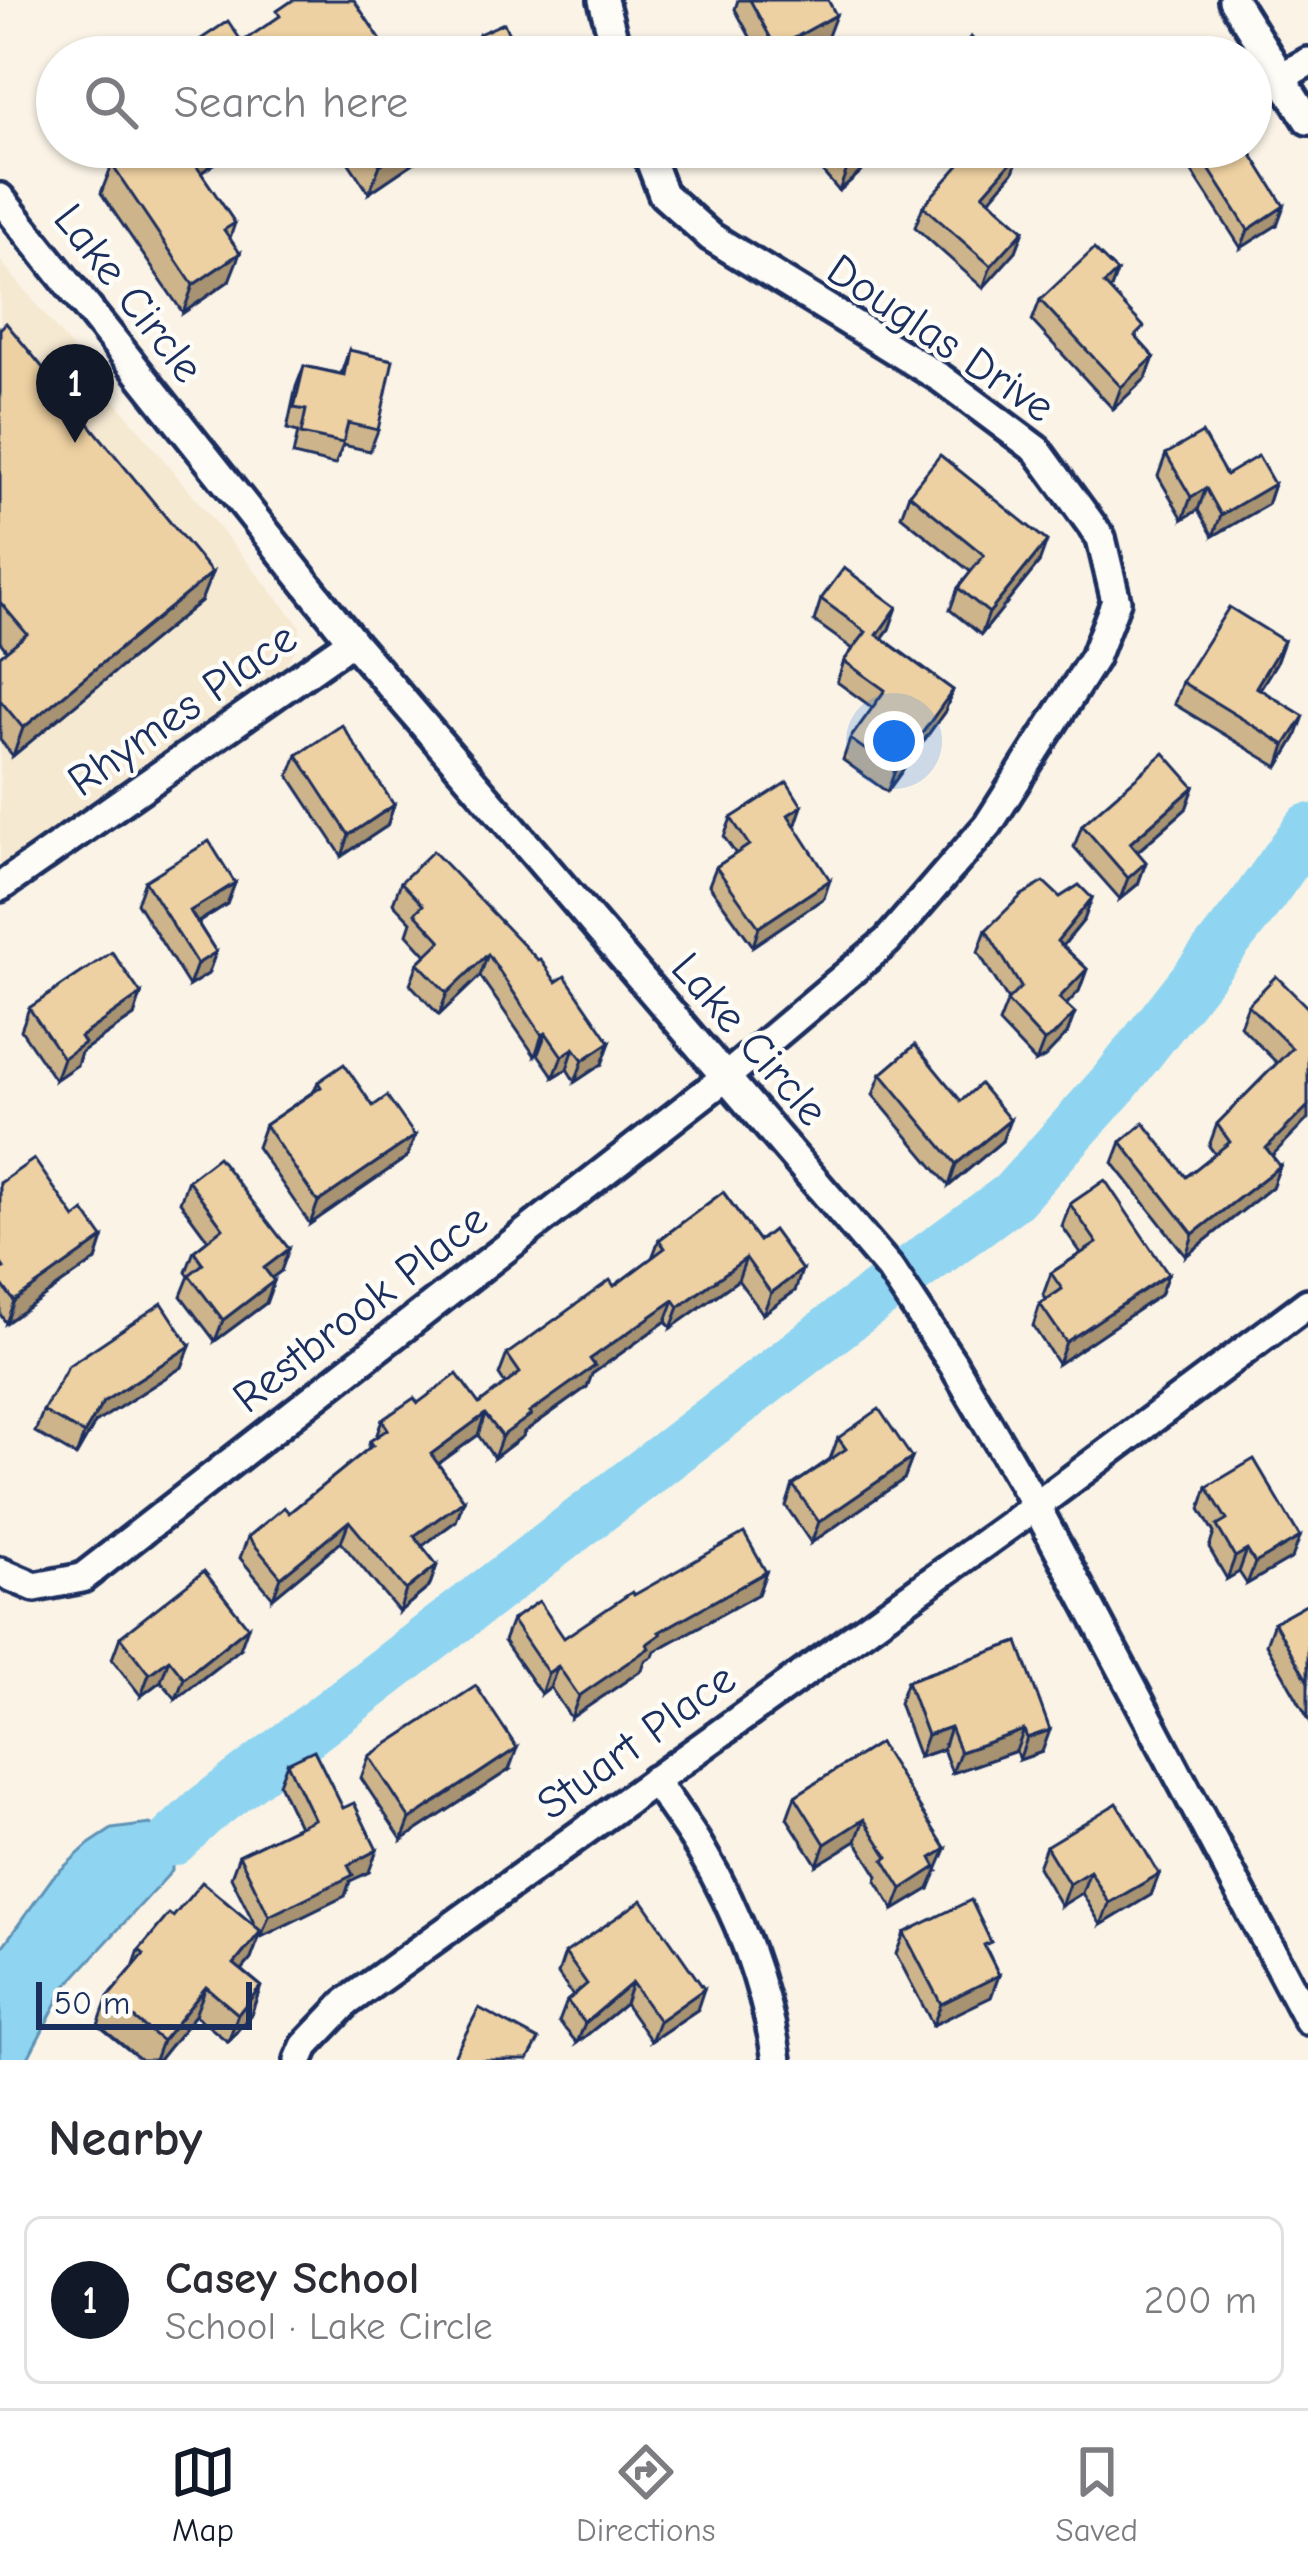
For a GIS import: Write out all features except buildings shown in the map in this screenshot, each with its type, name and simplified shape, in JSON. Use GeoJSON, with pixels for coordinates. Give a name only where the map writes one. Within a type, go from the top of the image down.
{"type":"FeatureCollection","features":[{"type":"Feature","properties":{"kind":"street"},"geometry":{"type":"LineString","coordinates":[[603,0],[612,36]]}},
{"type":"Feature","properties":{"kind":"street"},"geometry":{"type":"LineString","coordinates":[[1233,0],[1255,36]]}},
{"type":"Feature","properties":{"kind":"street"},"geometry":{"type":"LineString","coordinates":[[1281,77],[1308,62]]}},
{"type":"Feature","properties":{"kind":"street"},"geometry":{"type":"LineString","coordinates":[[1272,63],[1308,120]]}},
{"type":"Feature","properties":{"kind":"street","name":"Douglas Drive"},"geometry":{"type":"LineString","coordinates":[[653,168],[663,194],[711,237],[942,379],[1037,450],[1101,538],[1116,602],[1094,658],[988,825],[887,941],[727,1076]]}},
{"type":"Feature","properties":{"kind":"street","name":"Lake Circle"},"geometry":{"type":"LineString","coordinates":[[0,198],[352,641],[891,1270],[953,1364],[1036,1506],[1308,2020]]}},
{"type":"Feature","properties":{"kind":"street","name":"Rhymes Place"},"geometry":{"type":"LineString","coordinates":[[0,886],[352,641]]}},
{"type":"Feature","properties":{"kind":"street","name":"Restbrook Place"},"geometry":{"type":"LineString","coordinates":[[0,1572],[35,1587],[82,1578],[727,1076]]}},
{"type":"Feature","properties":{"kind":"street","name":"Stuart Place"},"geometry":{"type":"LineString","coordinates":[[299,2060],[305,2046],[347,2002],[1036,1506],[1308,1303]]}},
{"type":"Feature","properties":{"kind":"street"},"geometry":{"type":"LineString","coordinates":[[654,1780],[701,1850],[742,1930],[773,2030],[777,2060]]}},
{"type":"Feature","properties":{"kind":"shaded area"},"geometry":{"type":"Polygon","coordinates":[[[0,260],[300,626],[299,644],[276,681],[0,869],[0,260]]]}},
{"type":"Feature","properties":{"kind":"water"},"geometry":{"type":"Polygon","coordinates":[[[150,1824],[172,1841],[172,1871],[65,1987],[27,2060],[0,2060],[0,1950],[53,1877],[89,1844],[112,1829],[150,1824]]]}},
{"type":"Feature","properties":{"kind":"waterway"},"geometry":{"type":"LineString","coordinates":[[172,1841],[203,1812],[849,1316],[1013,1196],[1116,1081],[1308,829]]}},
{"type":"Feature","properties":{"kind":"place","name":"Casey School"},"geometry":{"type":"Point","coordinates":[75,443]}}]}
